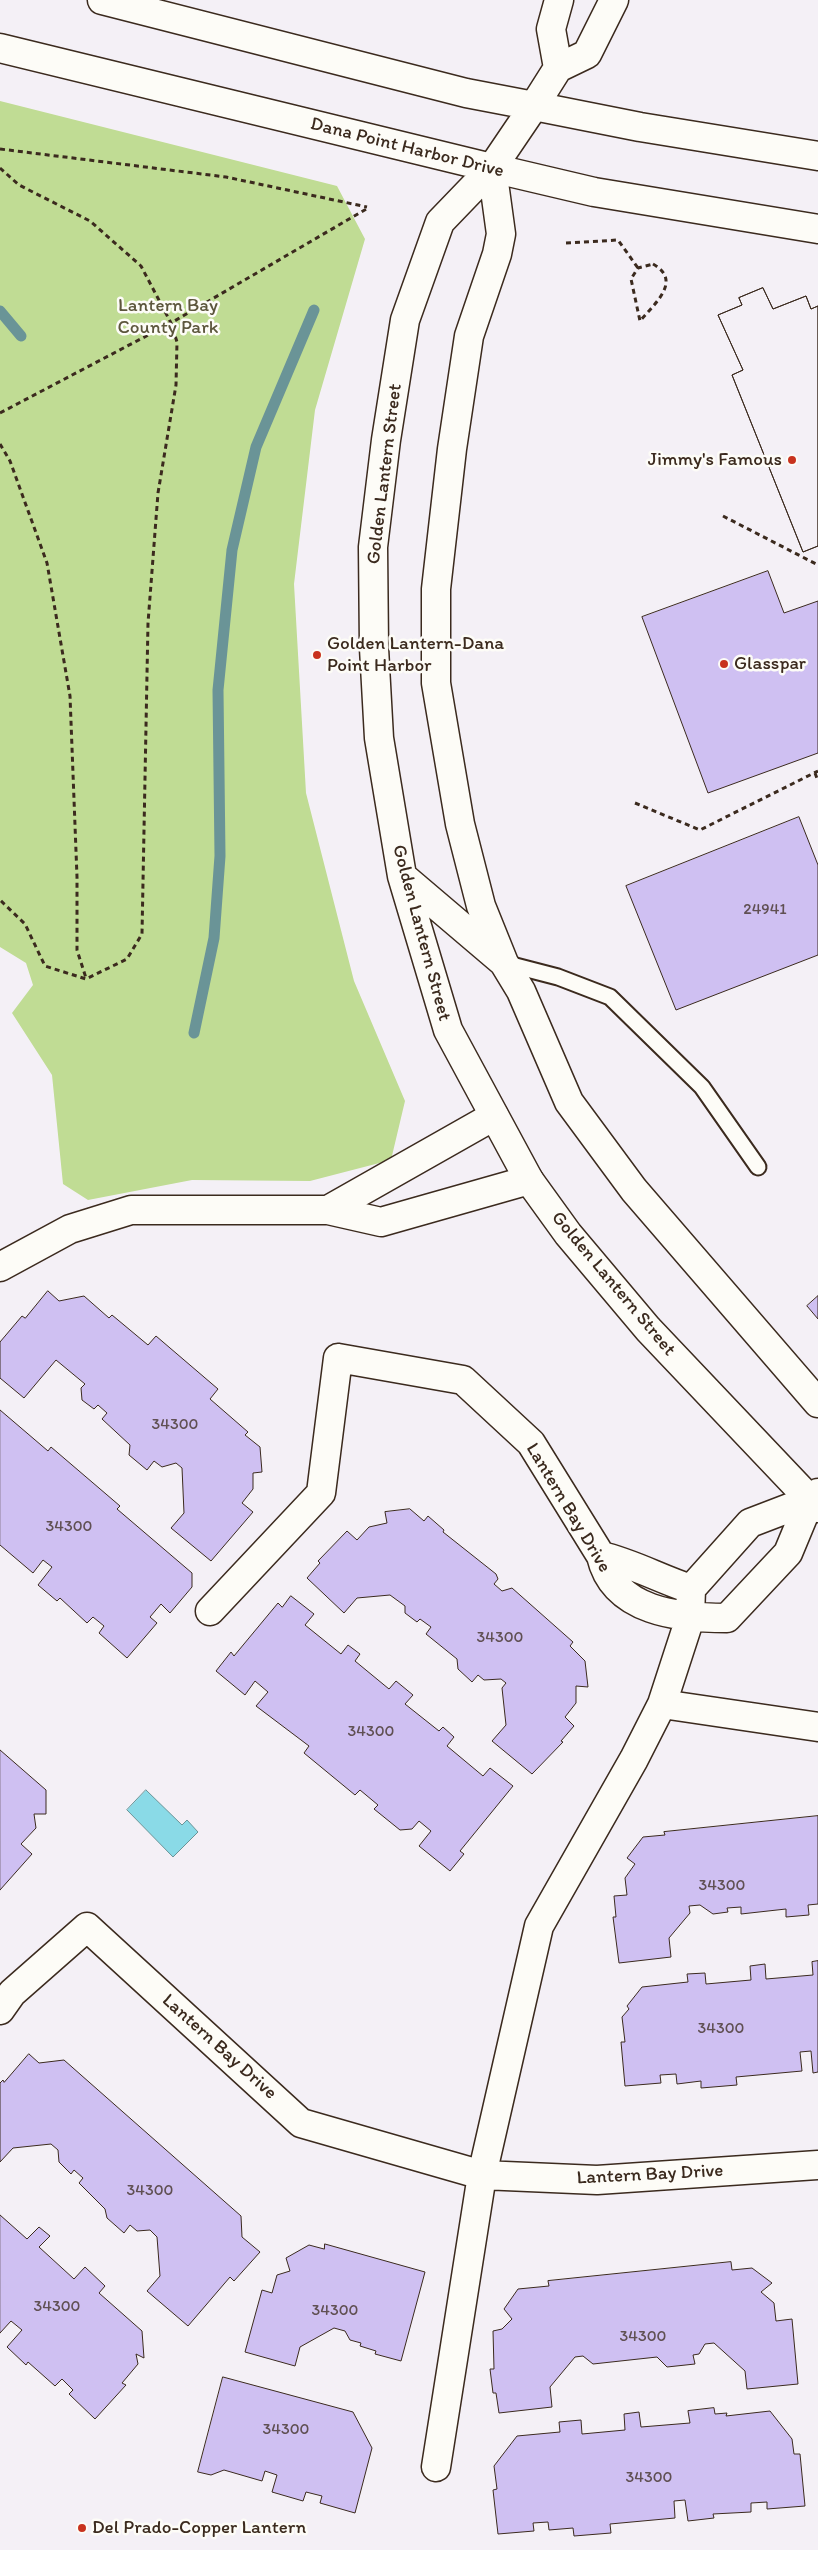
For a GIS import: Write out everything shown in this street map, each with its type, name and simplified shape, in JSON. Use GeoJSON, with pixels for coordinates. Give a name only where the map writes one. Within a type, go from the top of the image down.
{"type":"FeatureCollection","features":[{"type":"Feature","properties":{"kind":"street"},"geometry":{"type":"LineString","coordinates":[[102,0],[466,93],[640,127],[818,156]]}},
{"type":"Feature","properties":{"kind":"street"},"geometry":{"type":"LineString","coordinates":[[559,0],[550,29],[558,68],[587,54],[614,0]]}},
{"type":"Feature","properties":{"kind":"street","name":"Dana Point Harbor Drive"},"geometry":{"type":"LineString","coordinates":[[0,48],[594,192],[818,228]]}},
{"type":"Feature","properties":{"kind":"street","name":"Golden Lantern Street"},"geometry":{"type":"LineString","coordinates":[[558,68],[492,168],[440,222],[405,320],[373,547],[374,648],[379,738],[402,876],[448,1030],[529,1180],[568,1234],[648,1329],[815,1500]]}},
{"type":"Feature","properties":{"kind":"street"},"geometry":{"type":"LineString","coordinates":[[492,168],[501,234],[497,254],[469,336],[452,449],[436,589],[436,683],[460,824],[481,906],[504,963],[521,991],[569,1102],[634,1190],[818,1403]]}},
{"type":"Feature","properties":{"kind":"street"},"geometry":{"type":"LineString","coordinates":[[402,876],[504,963]]}},
{"type":"Feature","properties":{"kind":"street"},"geometry":{"type":"LineString","coordinates":[[328,1210],[494,1116]]}},
{"type":"Feature","properties":{"kind":"street"},"geometry":{"type":"LineString","coordinates":[[0,1267],[70,1229],[131,1210],[328,1210],[382,1222],[529,1180]]}},
{"type":"Feature","properties":{"kind":"street","name":"Lantern Bay Drive"},"geometry":{"type":"LineString","coordinates":[[210,1611],[321,1493],[338,1358],[463,1380],[531,1443],[601,1556],[605,1573],[629,1597],[660,1613],[690,1618],[727,1618],[788,1553],[815,1500]]}},
{"type":"Feature","properties":{"kind":"street"},"geometry":{"type":"LineString","coordinates":[[436,2467],[482,2175],[539,1926],[634,1759],[662,1704],[690,1618],[691,1589],[750,1523],[815,1500]]}},
{"type":"Feature","properties":{"kind":"street"},"geometry":{"type":"LineString","coordinates":[[601,1556],[620,1560],[657,1578],[691,1589]]}},
{"type":"Feature","properties":{"kind":"street"},"geometry":{"type":"LineString","coordinates":[[662,1704],[818,1727]]}},
{"type":"Feature","properties":{"kind":"street","name":"Lantern Bay Drive"},"geometry":{"type":"LineString","coordinates":[[0,2010],[12,1993],[87,1927],[301,2123],[482,2175],[597,2180],[818,2165]]}},
{"type":"Feature","properties":{"kind":"lane"},"geometry":{"type":"LineString","coordinates":[[504,963],[558,977],[610,997],[702,1087],[758,1167]]}},
{"type":"Feature","properties":{"kind":"path"},"geometry":{"type":"LineString","coordinates":[[0,149],[226,177],[368,208],[171,323],[0,413]]}},
{"type":"Feature","properties":{"kind":"path"},"geometry":{"type":"LineString","coordinates":[[0,168],[19,185],[90,221],[141,266],[171,323],[177,342],[176,385],[158,493],[148,623],[142,934],[127,959],[86,979],[45,966],[25,924],[0,900]]}},
{"type":"Feature","properties":{"kind":"path"},"geometry":{"type":"LineString","coordinates":[[566,243],[618,240],[638,268]]}},
{"type":"Feature","properties":{"kind":"path"},"geometry":{"type":"LineString","coordinates":[[653,264],[665,274],[667,282],[665,290],[640,321],[631,279],[638,268],[653,264]]}},
{"type":"Feature","properties":{"kind":"path"},"geometry":{"type":"LineString","coordinates":[[0,444],[10,461],[47,563],[70,696],[77,877],[77,950],[86,979]]}},
{"type":"Feature","properties":{"kind":"path"},"geometry":{"type":"LineString","coordinates":[[723,516],[818,565]]}},
{"type":"Feature","properties":{"kind":"path"},"geometry":{"type":"LineString","coordinates":[[635,803],[700,830],[816,772],[818,780]]}},
{"type":"Feature","properties":{"kind":"green space","name":"Lantern Bay County Park"},"geometry":{"type":"Polygon","coordinates":[[[0,101],[337,186],[365,239],[315,410],[294,584],[306,793],[354,981],[405,1101],[391,1160],[310,1181],[192,1180],[88,1200],[63,1184],[52,1075],[12,1013],[33,985],[26,963],[0,947],[0,101]]]}},
{"type":"Feature","properties":{"kind":"water"},"geometry":{"type":"Polygon","coordinates":[[[146,1790],[182,1825],[187,1820],[198,1832],[173,1857],[127,1810],[146,1790]]]}},
{"type":"Feature","properties":{"kind":"building","name":"Jimmy's Famous"},"geometry":{"type":"Polygon","coordinates":[[[763,288],[773,309],[806,296],[811,309],[818,306],[818,546],[803,552],[732,375],[743,370],[718,315],[742,305],[739,298],[763,288]]]}},
{"type":"Feature","properties":{"kind":"building","name":"Jimmy's Famous"},"geometry":{"type":"Polygon","coordinates":[[[763,288],[773,309],[806,296],[811,309],[818,306],[818,546],[803,552],[732,375],[743,370],[718,315],[742,305],[739,298],[763,288]]]}},
{"type":"Feature","properties":{"kind":"building"},"geometry":{"type":"Polygon","coordinates":[[[768,571],[784,613],[818,601],[818,753],[708,793],[642,617],[768,571]]]}},
{"type":"Feature","properties":{"kind":"building"},"geometry":{"type":"Polygon","coordinates":[[[799,817],[818,865],[818,955],[676,1010],[626,886],[799,817]]]}},
{"type":"Feature","properties":{"kind":"building"},"geometry":{"type":"Polygon","coordinates":[[[48,1291],[59,1301],[84,1296],[109,1318],[112,1315],[148,1345],[156,1336],[218,1389],[210,1399],[248,1432],[245,1435],[260,1447],[262,1472],[253,1473],[253,1489],[242,1503],[253,1512],[211,1561],[171,1528],[184,1513],[182,1468],[176,1463],[162,1467],[154,1461],[147,1470],[129,1455],[130,1445],[102,1419],[107,1413],[98,1405],[94,1409],[82,1400],[81,1388],[85,1384],[56,1360],[24,1398],[0,1378],[0,1342],[22,1316],[25,1318],[48,1291]]]}},
{"type":"Feature","properties":{"kind":"building"},"geometry":{"type":"Polygon","coordinates":[[[818,1296],[818,1319],[807,1306],[818,1296]]]}},
{"type":"Feature","properties":{"kind":"building"},"geometry":{"type":"Polygon","coordinates":[[[0,1410],[48,1451],[51,1447],[120,1506],[117,1509],[192,1573],[192,1587],[170,1613],[161,1604],[150,1617],[157,1623],[127,1658],[99,1633],[104,1626],[93,1617],[87,1623],[60,1598],[57,1601],[38,1585],[52,1567],[43,1560],[33,1573],[0,1545],[0,1410]]]}},
{"type":"Feature","properties":{"kind":"building"},"geometry":{"type":"Polygon","coordinates":[[[410,1509],[424,1521],[428,1516],[444,1530],[443,1532],[496,1574],[498,1579],[494,1584],[502,1591],[512,1588],[573,1642],[570,1646],[585,1661],[588,1687],[576,1686],[576,1703],[565,1717],[574,1726],[561,1741],[563,1742],[532,1774],[492,1741],[506,1725],[502,1688],[506,1683],[501,1679],[484,1680],[478,1675],[472,1682],[458,1669],[457,1659],[426,1634],[431,1627],[420,1619],[417,1622],[405,1613],[405,1606],[390,1595],[357,1598],[344,1613],[307,1578],[320,1563],[318,1561],[347,1531],[357,1540],[369,1527],[387,1523],[385,1512],[410,1509]]]}},
{"type":"Feature","properties":{"kind":"building"},"geometry":{"type":"Polygon","coordinates":[[[291,1596],[314,1614],[305,1625],[341,1654],[348,1645],[360,1654],[355,1661],[389,1689],[396,1681],[413,1695],[405,1704],[439,1731],[443,1727],[454,1737],[447,1746],[483,1776],[490,1768],[513,1786],[460,1851],[464,1854],[450,1871],[419,1846],[431,1831],[419,1821],[412,1829],[400,1830],[374,1809],[378,1805],[360,1790],[355,1795],[304,1753],[309,1746],[256,1706],[268,1692],[255,1681],[245,1695],[216,1671],[231,1652],[234,1656],[278,1603],[282,1607],[291,1596]]]}},
{"type":"Feature","properties":{"kind":"building"},"geometry":{"type":"Polygon","coordinates":[[[0,1750],[46,1790],[46,1814],[34,1814],[36,1828],[21,1844],[32,1854],[0,1890],[0,1750]]]}},
{"type":"Feature","properties":{"kind":"building"},"geometry":{"type":"Polygon","coordinates":[[[818,1816],[818,1904],[808,1905],[809,1915],[786,1917],[786,1909],[741,1914],[741,1907],[727,1908],[728,1912],[713,1914],[700,1905],[689,1906],[690,1913],[669,1938],[671,1957],[619,1963],[613,1917],[616,1917],[614,1896],[627,1895],[625,1878],[635,1864],[627,1858],[643,1837],[665,1835],[664,1832],[818,1816]]]}},
{"type":"Feature","properties":{"kind":"building"},"geometry":{"type":"Polygon","coordinates":[[[818,1961],[818,2072],[813,2073],[811,2051],[800,2052],[802,2071],[736,2077],[737,2085],[701,2088],[701,2081],[677,2084],[676,2074],[660,2075],[661,2083],[625,2086],[621,2042],[625,2042],[622,2017],[629,2009],[627,2006],[642,1987],[688,1982],[687,1974],[705,1973],[706,1984],[751,1980],[750,1966],[765,1964],[766,1979],[813,1975],[812,1962],[818,1961]]]}},
{"type":"Feature","properties":{"kind":"building"},"geometry":{"type":"Polygon","coordinates":[[[29,2054],[39,2063],[64,2060],[241,2216],[242,2237],[260,2252],[234,2281],[230,2277],[188,2326],[147,2291],[160,2276],[157,2237],[150,2230],[137,2231],[130,2225],[124,2233],[107,2218],[105,2209],[79,2183],[83,2178],[74,2170],[71,2174],[59,2162],[58,2150],[51,2144],[13,2148],[0,2162],[0,2083],[3,2080],[4,2082],[29,2054]]]}},
{"type":"Feature","properties":{"kind":"building"},"geometry":{"type":"Polygon","coordinates":[[[0,2215],[27,2239],[39,2227],[50,2236],[39,2247],[74,2279],[85,2267],[105,2286],[99,2293],[142,2331],[144,2358],[136,2354],[138,2364],[122,2383],[126,2385],[95,2419],[69,2394],[73,2390],[62,2379],[55,2386],[28,2362],[26,2365],[7,2347],[22,2330],[11,2321],[0,2333],[0,2215]]]}},
{"type":"Feature","properties":{"kind":"building"},"geometry":{"type":"Polygon","coordinates":[[[325,2244],[425,2272],[401,2361],[375,2354],[376,2351],[360,2346],[361,2343],[350,2340],[345,2331],[334,2328],[300,2347],[295,2366],[245,2352],[262,2290],[272,2293],[277,2275],[290,2271],[286,2258],[309,2245],[324,2249],[325,2244]]]}},
{"type":"Feature","properties":{"kind":"building"},"geometry":{"type":"Polygon","coordinates":[[[731,2262],[732,2270],[752,2268],[772,2283],[761,2292],[774,2303],[776,2321],[792,2319],[798,2384],[747,2389],[745,2371],[714,2343],[705,2344],[699,2354],[693,2355],[695,2364],[667,2367],[657,2357],[593,2364],[583,2356],[575,2357],[550,2387],[552,2407],[499,2413],[496,2393],[493,2393],[490,2369],[494,2369],[493,2331],[502,2329],[512,2319],[504,2309],[518,2289],[549,2286],[548,2281],[731,2262]]]}},
{"type":"Feature","properties":{"kind":"building"},"geometry":{"type":"Polygon","coordinates":[[[223,2377],[353,2412],[372,2448],[355,2513],[320,2503],[322,2496],[306,2492],[303,2501],[272,2492],[277,2475],[265,2471],[262,2481],[224,2470],[211,2475],[198,2472],[223,2377]]]}},
{"type":"Feature","properties":{"kind":"building"},"geometry":{"type":"Polygon","coordinates":[[[714,2408],[715,2414],[727,2413],[726,2416],[770,2411],[792,2439],[794,2454],[800,2454],[805,2506],[767,2509],[767,2502],[751,2503],[751,2512],[713,2514],[714,2518],[688,2521],[685,2500],[674,2501],[675,2518],[610,2524],[611,2533],[574,2536],[573,2528],[549,2530],[548,2522],[533,2523],[534,2531],[498,2534],[493,2490],[497,2489],[494,2466],[517,2436],[560,2432],[559,2422],[581,2420],[582,2434],[625,2430],[624,2414],[639,2412],[641,2427],[690,2423],[688,2411],[714,2408]]]}},
{"type":"Feature","properties":{"kind":"waterway"},"geometry":{"type":"LineString","coordinates":[[194,1033],[214,938],[220,856],[218,690],[232,550],[256,447],[314,310]]}},
{"type":"Feature","properties":{"kind":"waterway"},"geometry":{"type":"LineString","coordinates":[[0,311],[21,336]]}},
{"type":"Feature","properties":{"kind":"place","name":"Jimmy's Famous"},"geometry":{"type":"Point","coordinates":[792,460]}},
{"type":"Feature","properties":{"kind":"place","name":"Golden Lantern-Dana Point Harbor"},"geometry":{"type":"Point","coordinates":[317,655]}},
{"type":"Feature","properties":{"kind":"place","name":"Glasspar"},"geometry":{"type":"Point","coordinates":[724,664]}},
{"type":"Feature","properties":{"kind":"place","name":"Del Prado-Copper Lantern"},"geometry":{"type":"Point","coordinates":[82,2528]}}]}
